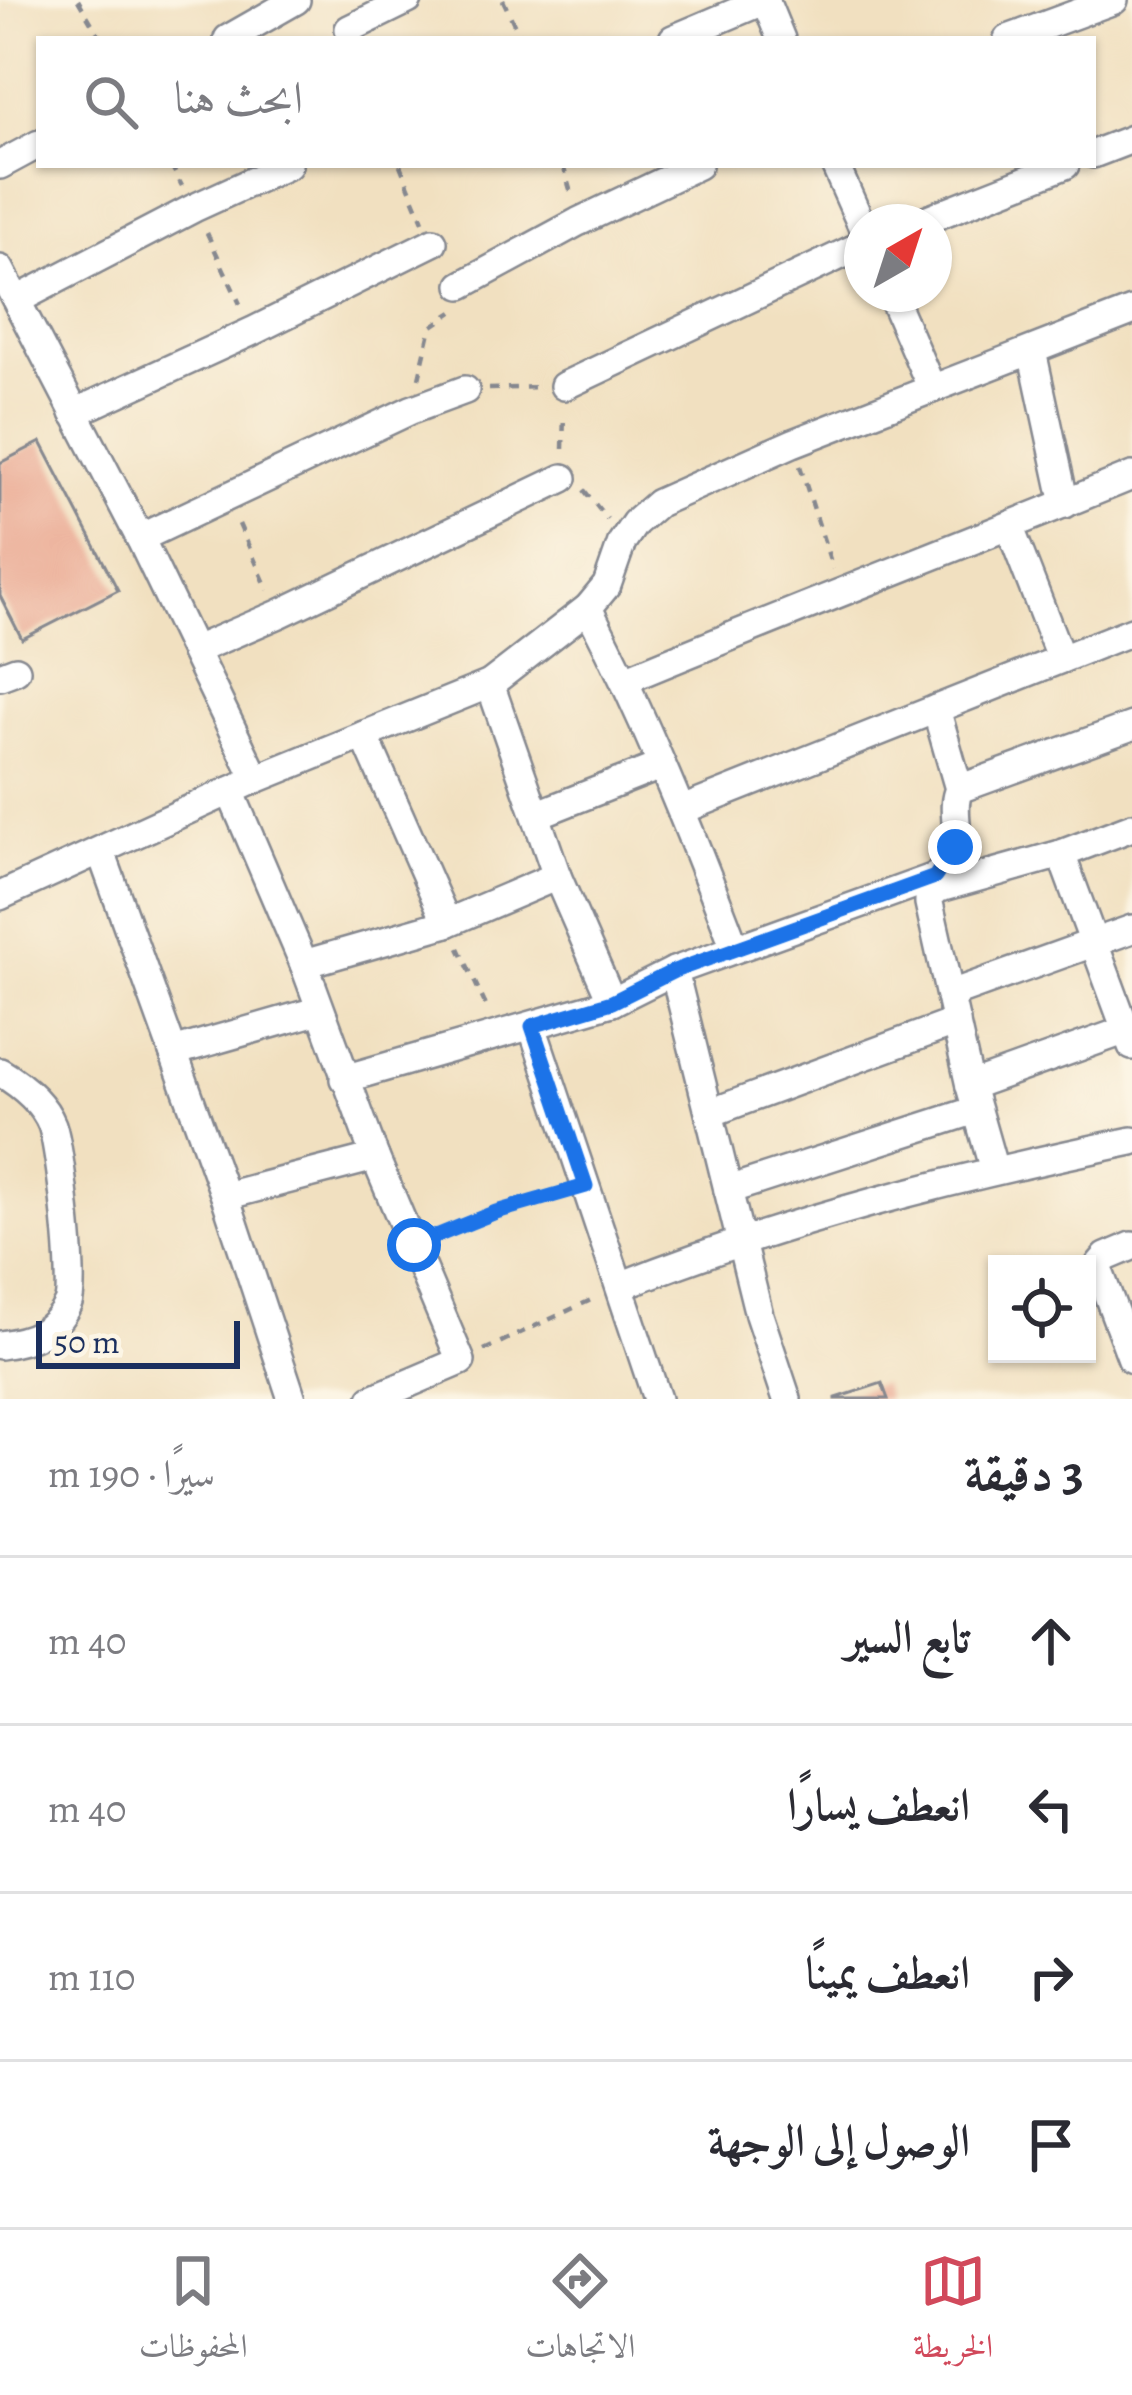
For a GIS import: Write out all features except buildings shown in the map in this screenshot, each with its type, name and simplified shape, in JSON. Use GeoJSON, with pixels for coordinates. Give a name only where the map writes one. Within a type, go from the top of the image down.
{"type":"FeatureCollection","features":[{"type":"Feature","properties":{"kind":"street"},"geometry":{"type":"LineString","coordinates":[[233,36],[296,0]]}},
{"type":"Feature","properties":{"kind":"street"},"geometry":{"type":"LineString","coordinates":[[349,28],[409,0]]}},
{"type":"Feature","properties":{"kind":"street"},"geometry":{"type":"LineString","coordinates":[[680,36],[765,0],[780,36]]}},
{"type":"Feature","properties":{"kind":"street"},"geometry":{"type":"LineString","coordinates":[[1016,36],[1114,0]]}},
{"type":"Feature","properties":{"kind":"street"},"geometry":{"type":"LineString","coordinates":[[1096,153],[1132,139]]}},
{"type":"Feature","properties":{"kind":"street"},"geometry":{"type":"LineString","coordinates":[[0,164],[36,146]]}},
{"type":"Feature","properties":{"kind":"street"},"geometry":{"type":"LineString","coordinates":[[17,300],[281,168]]}},
{"type":"Feature","properties":{"kind":"street"},"geometry":{"type":"LineString","coordinates":[[462,285],[692,168]]}},
{"type":"Feature","properties":{"kind":"street"},"geometry":{"type":"LineString","coordinates":[[836,168],[852,204]]}},
{"type":"Feature","properties":{"kind":"street"},"geometry":{"type":"LineString","coordinates":[[952,209],[1057,168]]}},
{"type":"Feature","properties":{"kind":"street"},"geometry":{"type":"LineString","coordinates":[[74,413],[433,242]]}},
{"type":"Feature","properties":{"kind":"street"},"geometry":{"type":"LineString","coordinates":[[564,386],[844,254]]}},
{"type":"Feature","properties":{"kind":"street"},"geometry":{"type":"LineString","coordinates":[[0,269],[140,538],[256,779]]}},
{"type":"Feature","properties":{"kind":"street"},"geometry":{"type":"LineString","coordinates":[[0,896],[256,779],[490,684],[588,608],[607,585],[622,542],[658,503],[793,443],[1132,311]]}},
{"type":"Feature","properties":{"kind":"street"},"geometry":{"type":"LineString","coordinates":[[900,312],[932,389]]}},
{"type":"Feature","properties":{"kind":"street"},"geometry":{"type":"LineString","coordinates":[[1032,351],[1065,504]]}},
{"type":"Feature","properties":{"kind":"street"},"geometry":{"type":"LineString","coordinates":[[140,538],[411,410],[465,390]]}},
{"type":"Feature","properties":{"kind":"street"},"geometry":{"type":"LineString","coordinates":[[625,680],[1132,476]]}},
{"type":"Feature","properties":{"kind":"street"},"geometry":{"type":"LineString","coordinates":[[195,650],[563,478]]}},
{"type":"Feature","properties":{"kind":"street"},"geometry":{"type":"LineString","coordinates":[[1010,528],[1060,659]]}},
{"type":"Feature","properties":{"kind":"street"},"geometry":{"type":"LineString","coordinates":[[588,608],[682,810],[735,948]]}},
{"type":"Feature","properties":{"kind":"street"},"geometry":{"type":"LineString","coordinates":[[682,810],[1132,631]]}},
{"type":"Feature","properties":{"kind":"street"},"geometry":{"type":"LineString","coordinates":[[490,684],[557,876],[612,1002]]}},
{"type":"Feature","properties":{"kind":"street"},"geometry":{"type":"LineString","coordinates":[[936,709],[959,789],[954,800],[955,847],[932,884],[973,1098],[994,1170]]}},
{"type":"Feature","properties":{"kind":"street"},"geometry":{"type":"LineString","coordinates":[[959,789],[1132,726]]}},
{"type":"Feature","properties":{"kind":"street"},"geometry":{"type":"LineString","coordinates":[[364,735],[447,923]]}},
{"type":"Feature","properties":{"kind":"street"},"geometry":{"type":"LineString","coordinates":[[536,815],[660,766]]}},
{"type":"Feature","properties":{"kind":"street"},"geometry":{"type":"LineString","coordinates":[[230,791],[304,964],[374,1157],[461,1361],[372,1399]]}},
{"type":"Feature","properties":{"kind":"street"},"geometry":{"type":"LineString","coordinates":[[344,1079],[612,1002],[735,948],[932,884],[1061,854],[1132,827]]}},
{"type":"Feature","properties":{"kind":"street"},"geometry":{"type":"LineString","coordinates":[[101,852],[225,1196],[292,1399]]}},
{"type":"Feature","properties":{"kind":"street"},"geometry":{"type":"LineString","coordinates":[[728,1190],[1130,1034],[1061,854]]}},
{"type":"Feature","properties":{"kind":"street"},"geometry":{"type":"LineString","coordinates":[[304,964],[447,923],[557,876]]}},
{"type":"Feature","properties":{"kind":"street"},"geometry":{"type":"LineString","coordinates":[[710,1114],[1132,929]]}},
{"type":"Feature","properties":{"kind":"street"},"geometry":{"type":"LineString","coordinates":[[674,971],[759,1315],[787,1399]]}},
{"type":"Feature","properties":{"kind":"street"},"geometry":{"type":"LineString","coordinates":[[173,1052],[320,1010]]}},
{"type":"Feature","properties":{"kind":"street"},"geometry":{"type":"LineString","coordinates":[[532,1026],[657,1399]]}},
{"type":"Feature","properties":{"kind":"street"},"geometry":{"type":"LineString","coordinates":[[0,1072],[24,1087],[52,1123],[63,1190],[71,1298],[54,1325],[31,1341],[0,1345]]}},
{"type":"Feature","properties":{"kind":"street"},"geometry":{"type":"LineString","coordinates":[[620,1286],[740,1241],[994,1170],[1132,1142]]}},
{"type":"Feature","properties":{"kind":"street"},"geometry":{"type":"LineString","coordinates":[[225,1196],[374,1157]]}},
{"type":"Feature","properties":{"kind":"street"},"geometry":{"type":"LineString","coordinates":[[1132,1246],[1100,1264],[1132,1359]]}},
{"type":"Feature","properties":{"kind":"path"},"geometry":{"type":"LineString","coordinates":[[78,0],[99,36]]}},
{"type":"Feature","properties":{"kind":"path"},"geometry":{"type":"LineString","coordinates":[[503,0],[519,36]]}},
{"type":"Feature","properties":{"kind":"path"},"geometry":{"type":"LineString","coordinates":[[401,168],[433,242]]}},
{"type":"Feature","properties":{"kind":"path"},"geometry":{"type":"LineString","coordinates":[[194,208],[253,331]]}},
{"type":"Feature","properties":{"kind":"path"},"geometry":{"type":"LineString","coordinates":[[411,410],[431,327],[461,304],[462,285]]}},
{"type":"Feature","properties":{"kind":"path"},"geometry":{"type":"LineString","coordinates":[[465,390],[564,386],[563,478],[590,494],[622,542]]}},
{"type":"Feature","properties":{"kind":"path"},"geometry":{"type":"LineString","coordinates":[[793,443],[840,591]]}},
{"type":"Feature","properties":{"kind":"path"},"geometry":{"type":"LineString","coordinates":[[226,496],[279,614]]}},
{"type":"Feature","properties":{"kind":"path"},"geometry":{"type":"LineString","coordinates":[[447,923],[499,1035]]}},
{"type":"Feature","properties":{"kind":"path"},"geometry":{"type":"LineString","coordinates":[[414,1245],[496,1212],[586,1186]]}},
{"type":"Feature","properties":{"kind":"path"},"geometry":{"type":"LineString","coordinates":[[461,1361],[620,1286]]}},
{"type":"Feature","properties":{"kind":"route"},"geometry":{"type":"LineString","coordinates":[[414,1245],[496,1212],[586,1186],[532,1026],[612,1002],[674,971],[935,877],[955,847]]}}]}
